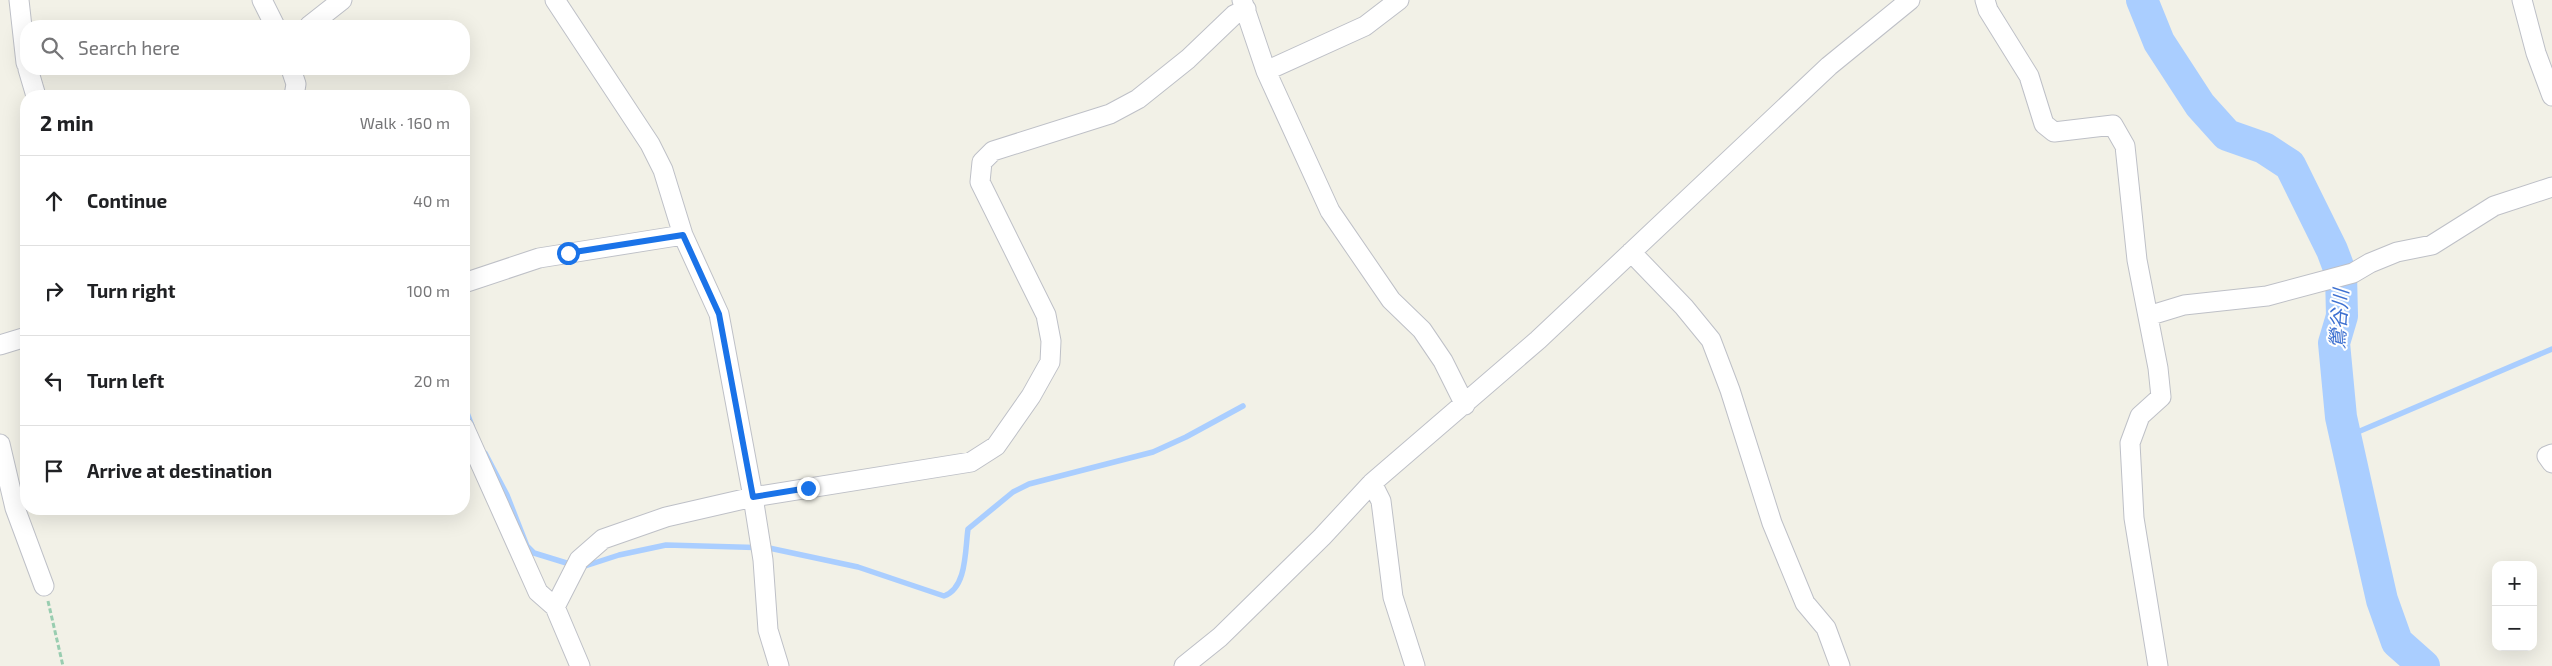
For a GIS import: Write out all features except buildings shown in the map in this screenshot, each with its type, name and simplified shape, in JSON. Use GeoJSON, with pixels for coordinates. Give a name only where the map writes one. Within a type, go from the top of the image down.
{"type":"FeatureCollection","features":[{"type":"Feature","properties":{"kind":"street"},"geometry":{"type":"LineString","coordinates":[[19,0],[21,20]]}},
{"type":"Feature","properties":{"kind":"street"},"geometry":{"type":"LineString","coordinates":[[262,0],[272,20]]}},
{"type":"Feature","properties":{"kind":"street"},"geometry":{"type":"LineString","coordinates":[[317,20],[342,0]]}},
{"type":"Feature","properties":{"kind":"street"},"geometry":{"type":"LineString","coordinates":[[555,0],[650,144],[663,170],[683,235],[719,314],[753,497],[761,549],[768,630],[779,666]]}},
{"type":"Feature","properties":{"kind":"street"},"geometry":{"type":"LineString","coordinates":[[1266,71],[1365,26],[1399,0]]}},
{"type":"Feature","properties":{"kind":"street"},"geometry":{"type":"LineString","coordinates":[[1184,666],[1220,637],[1322,537],[1372,483],[1465,405],[1538,340],[1829,66],[1887,7],[1910,0]]}},
{"type":"Feature","properties":{"kind":"street"},"geometry":{"type":"LineString","coordinates":[[1984,0],[1988,10],[2029,76],[2044,124],[2054,132],[2113,125],[2125,146],[2137,260],[2161,397],[2140,416],[2130,443],[2134,518],[2158,666]]}},
{"type":"Feature","properties":{"kind":"street"},"geometry":{"type":"LineString","coordinates":[[2522,0],[2536,53],[2552,96]]}},
{"type":"Feature","properties":{"kind":"street"},"geometry":{"type":"LineString","coordinates":[[555,607],[576,565],[603,538],[666,517],[753,497],[971,462],[996,446],[1031,396],[1050,362],[1051,342],[1046,314],[980,182],[982,162],[993,151],[1110,114],[1138,99],[1188,59],[1244,4],[1266,71],[1330,211],[1391,300],[1422,330],[1443,361],[1465,405]]}},
{"type":"Feature","properties":{"kind":"street"},"geometry":{"type":"LineString","coordinates":[[30,75],[34,90]]}},
{"type":"Feature","properties":{"kind":"street"},"geometry":{"type":"LineString","coordinates":[[292,75],[296,90]]}},
{"type":"Feature","properties":{"kind":"street"},"geometry":{"type":"LineString","coordinates":[[2148,316],[2184,305],[2267,296],[2353,273],[2370,262],[2396,252],[2432,246],[2494,206],[2552,188]]}},
{"type":"Feature","properties":{"kind":"street"},"geometry":{"type":"LineString","coordinates":[[470,281],[539,258],[683,235]]}},
{"type":"Feature","properties":{"kind":"street"},"geometry":{"type":"LineString","coordinates":[[1631,252],[1684,307],[1710,340],[1730,390],[1772,523],[1805,603],[1826,628],[1840,666]]}},
{"type":"Feature","properties":{"kind":"street"},"geometry":{"type":"LineString","coordinates":[[0,345],[20,340]]}},
{"type":"Feature","properties":{"kind":"street"},"geometry":{"type":"LineString","coordinates":[[470,440],[538,592],[555,607],[580,666]]}},
{"type":"Feature","properties":{"kind":"street"},"geometry":{"type":"LineString","coordinates":[[0,444],[15,508],[44,586]]}},
{"type":"Feature","properties":{"kind":"street"},"geometry":{"type":"LineString","coordinates":[[2552,454],[2547,456],[2552,463]]}},
{"type":"Feature","properties":{"kind":"street"},"geometry":{"type":"LineString","coordinates":[[1372,483],[1381,501],[1392,597],[1416,666]]}},
{"type":"Feature","properties":{"kind":"path"},"geometry":{"type":"LineString","coordinates":[[44,586],[64,666]]}},
{"type":"Feature","properties":{"kind":"waterway","name":"鶯谷川"},"geometry":{"type":"LineString","coordinates":[[2142,0],[2159,42],[2200,105],[2227,135],[2264,148],[2290,165],[2332,250],[2341,274],[2342,316],[2334,343],[2341,417],[2382,600],[2397,642],[2424,666]]}},
{"type":"Feature","properties":{"kind":"waterway"},"geometry":{"type":"LineString","coordinates":[[2346,437],[2552,349]]}},
{"type":"Feature","properties":{"kind":"waterway"},"geometry":{"type":"LineString","coordinates":[[582,567],[619,555],[666,545],[769,548],[858,567],[944,596],[952,592],[961,577],[964,567],[968,529],[1013,492],[1029,484],[1153,452],[1186,437],[1243,406]]}},
{"type":"Feature","properties":{"kind":"waterway"},"geometry":{"type":"LineString","coordinates":[[470,421],[472,426]]}},
{"type":"Feature","properties":{"kind":"waterway"},"geometry":{"type":"LineString","coordinates":[[485,453],[507,495],[527,546],[534,553],[573,565]]}},
{"type":"Feature","properties":{"kind":"route"},"geometry":{"type":"LineString","coordinates":[[568,253],[683,235],[719,314],[753,497],[808,488]]}}]}
